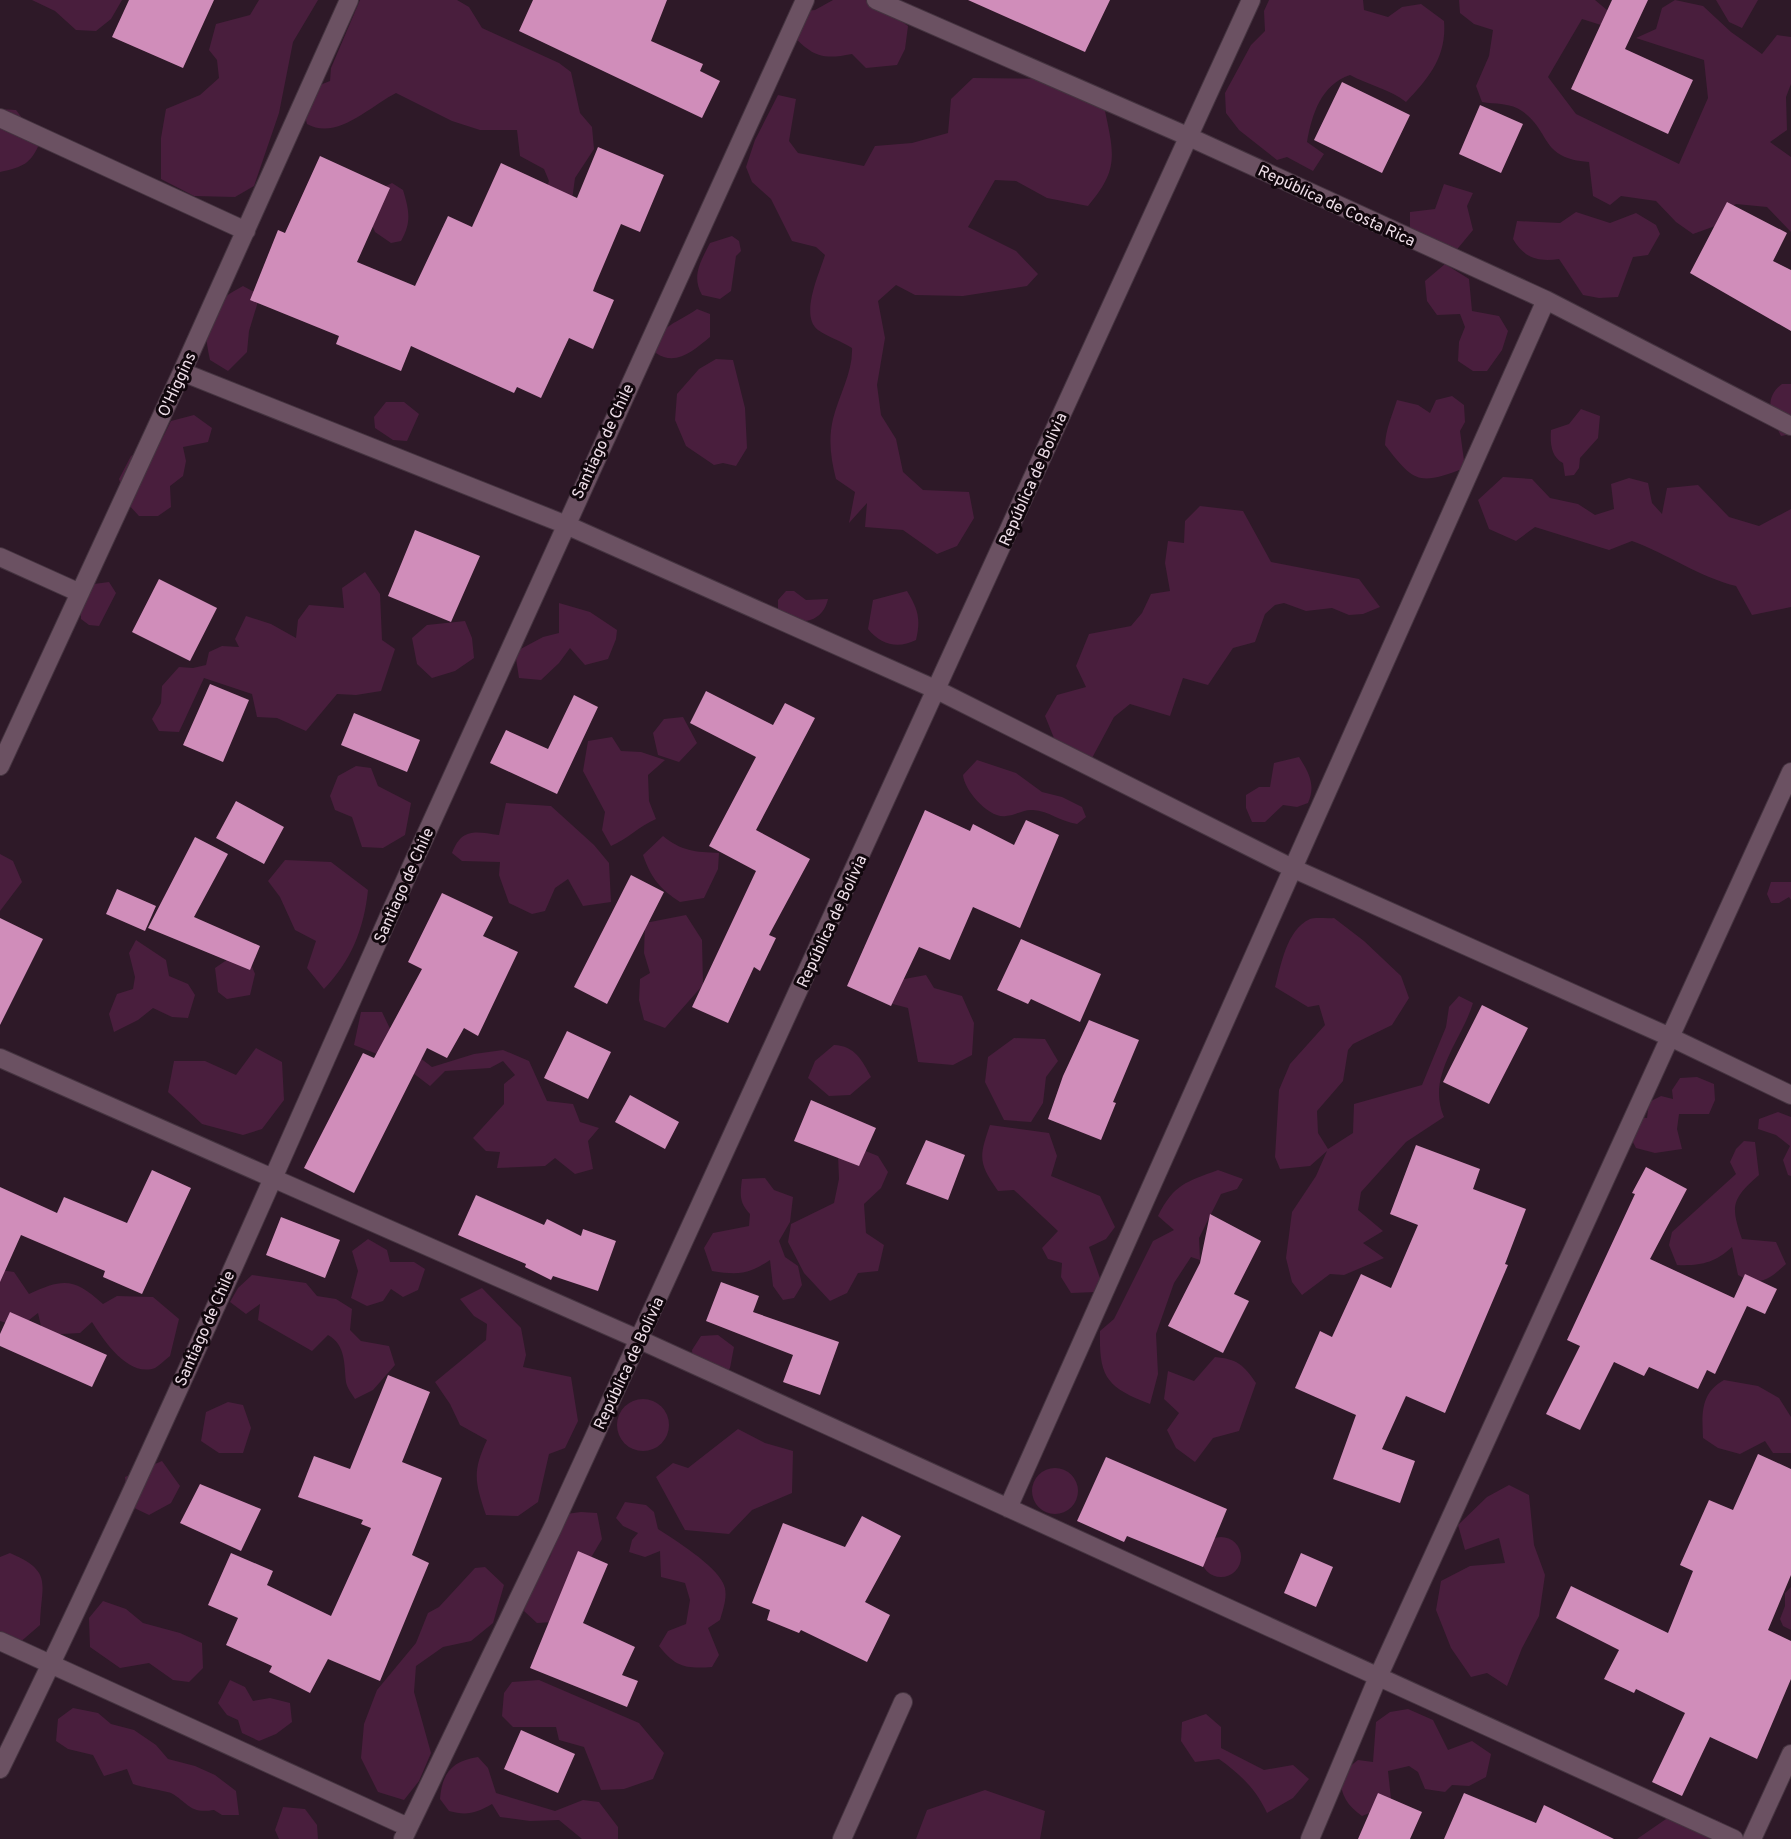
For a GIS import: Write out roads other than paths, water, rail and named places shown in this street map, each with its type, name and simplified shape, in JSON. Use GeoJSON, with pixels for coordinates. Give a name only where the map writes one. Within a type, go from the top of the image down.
{"type":"FeatureCollection","features":[{"type":"Feature","properties":{"kind":"street","name":"O'Higgins"},"geometry":{"type":"LineString","coordinates":[[0,766],[182,372],[349,0]]}},
{"type":"Feature","properties":{"kind":"street","name":"Santiago de Chile"},"geometry":{"type":"LineString","coordinates":[[0,1769],[51,1665],[273,1178],[564,524],[805,0]]}},
{"type":"Feature","properties":{"kind":"street","name":"República de Costa Rica"},"geometry":{"type":"LineString","coordinates":[[876,0],[1187,136],[1546,300],[1791,426]]}},
{"type":"Feature","properties":{"kind":"street","name":"República de Bolivia"},"geometry":{"type":"LineString","coordinates":[[405,1833],[553,1527],[1251,0]]}},
{"type":"Feature","properties":{"kind":"street"},"geometry":{"type":"LineString","coordinates":[[0,117],[246,231]]}},
{"type":"Feature","properties":{"kind":"street"},"geometry":{"type":"LineString","coordinates":[[1008,1508],[1546,300]]}},
{"type":"Feature","properties":{"kind":"street"},"geometry":{"type":"LineString","coordinates":[[182,372],[564,524],[937,690],[1292,868],[1670,1036],[1791,1095]]}},
{"type":"Feature","properties":{"kind":"street"},"geometry":{"type":"LineString","coordinates":[[0,557],[80,593]]}},
{"type":"Feature","properties":{"kind":"street"},"geometry":{"type":"LineString","coordinates":[[1310,1839],[1378,1677],[1791,772]]}},
{"type":"Feature","properties":{"kind":"street"},"geometry":{"type":"LineString","coordinates":[[0,1058],[638,1339],[1734,1839]]}},
{"type":"Feature","properties":{"kind":"street"},"geometry":{"type":"LineString","coordinates":[[0,1641],[405,1833]]}},
{"type":"Feature","properties":{"kind":"street"},"geometry":{"type":"LineString","coordinates":[[842,1839],[903,1702]]}},
{"type":"Feature","properties":{"kind":"street"},"geometry":{"type":"LineString","coordinates":[[1752,1839],[1791,1754]]}}]}
